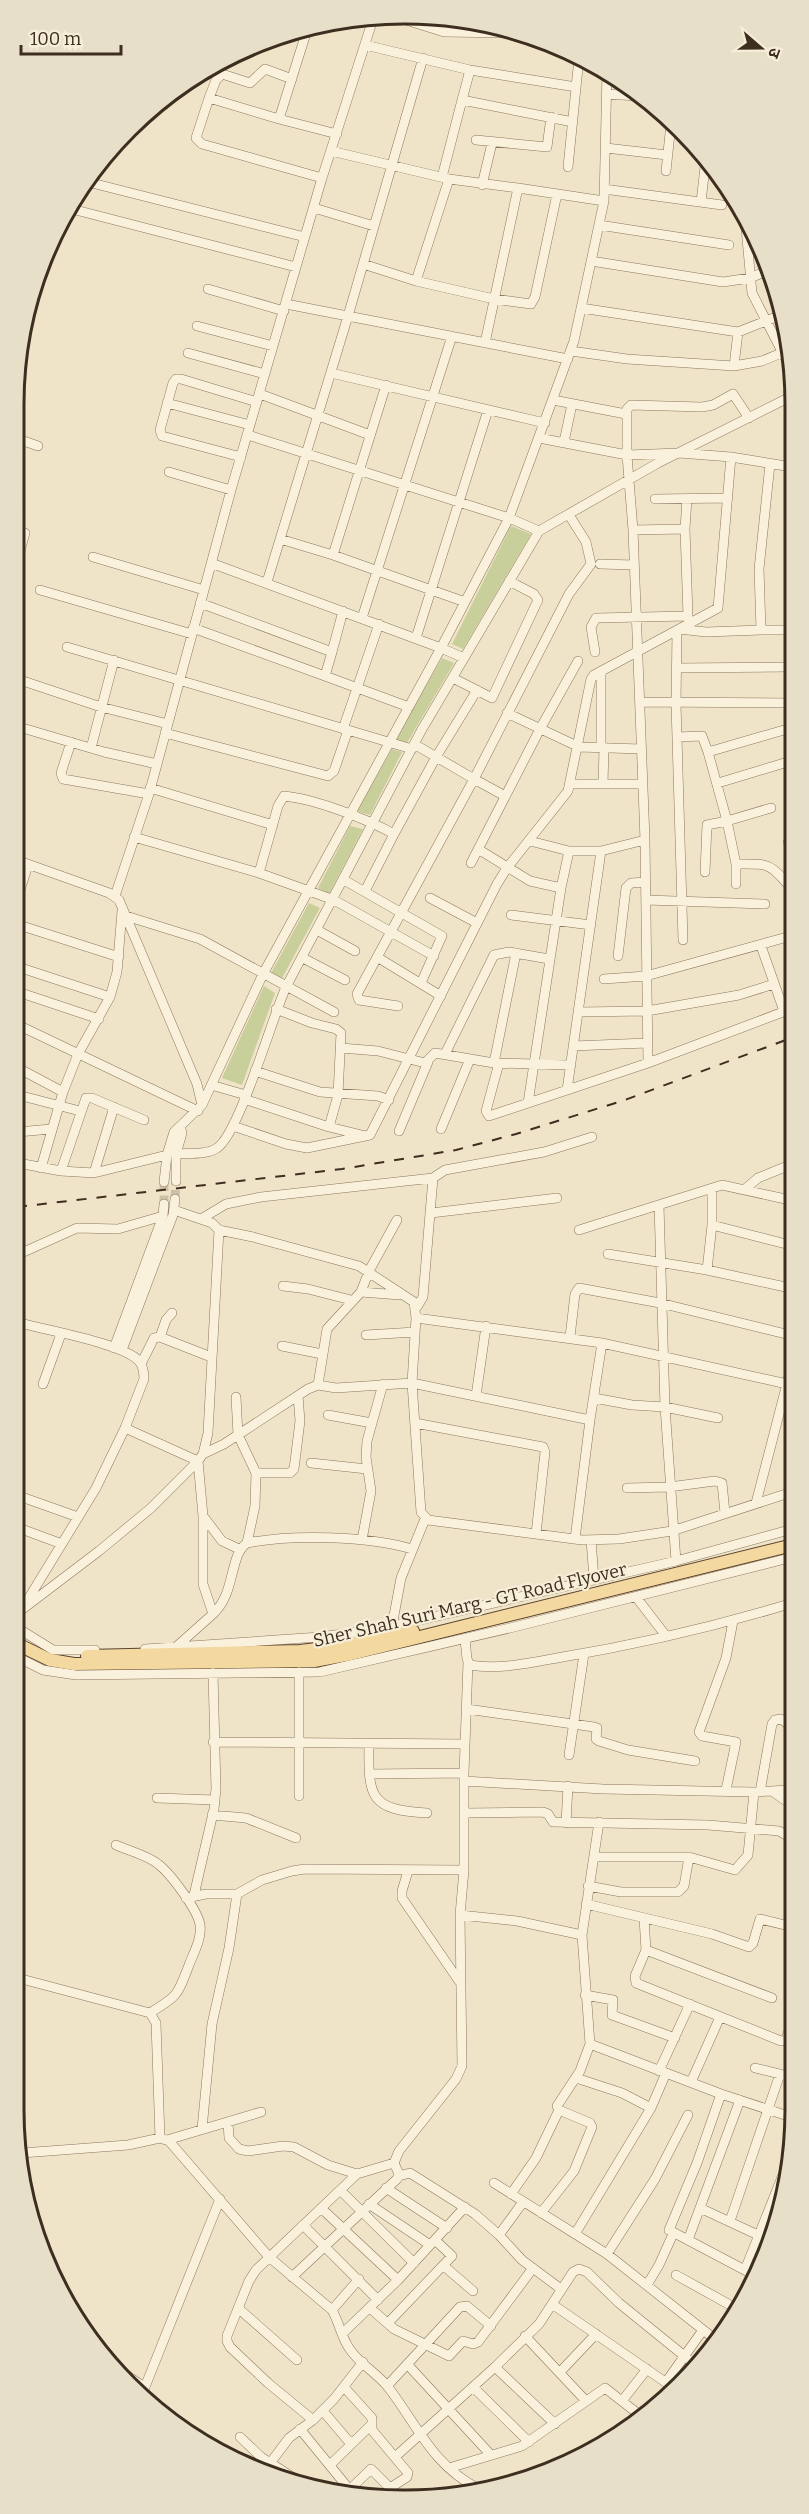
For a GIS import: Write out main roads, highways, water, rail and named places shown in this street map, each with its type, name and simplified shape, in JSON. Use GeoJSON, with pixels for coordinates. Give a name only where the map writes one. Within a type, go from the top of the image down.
{"type":"FeatureCollection","features":[{"type":"Feature","properties":{"kind":"main road","name":"Sher Shah Suri Marg - GT Road Flyover"},"geometry":{"type":"LineString","coordinates":[[24,1639],[53,1653],[74,1656],[300,1651],[334,1647],[435,1627],[785,1540]]}},
{"type":"Feature","properties":{"kind":"main road","name":"Sher Shah Suri Marg - GT Road Flyover"},"geometry":{"type":"LineString","coordinates":[[24,1647],[50,1660],[74,1664],[314,1661],[351,1654],[785,1547]]}},
{"type":"Feature","properties":{"kind":"tunnel"},"geometry":{"type":"LineString","coordinates":[[175,1199],[176,1181]]}},
{"type":"Feature","properties":{"kind":"tunnel"},"geometry":{"type":"LineString","coordinates":[[164,1182],[164,1204]]}},
{"type":"Feature","properties":{"kind":"railway"},"geometry":{"type":"LineString","coordinates":[[24,1206],[342,1169],[456,1150],[625,1100],[785,1040]]}}]}
